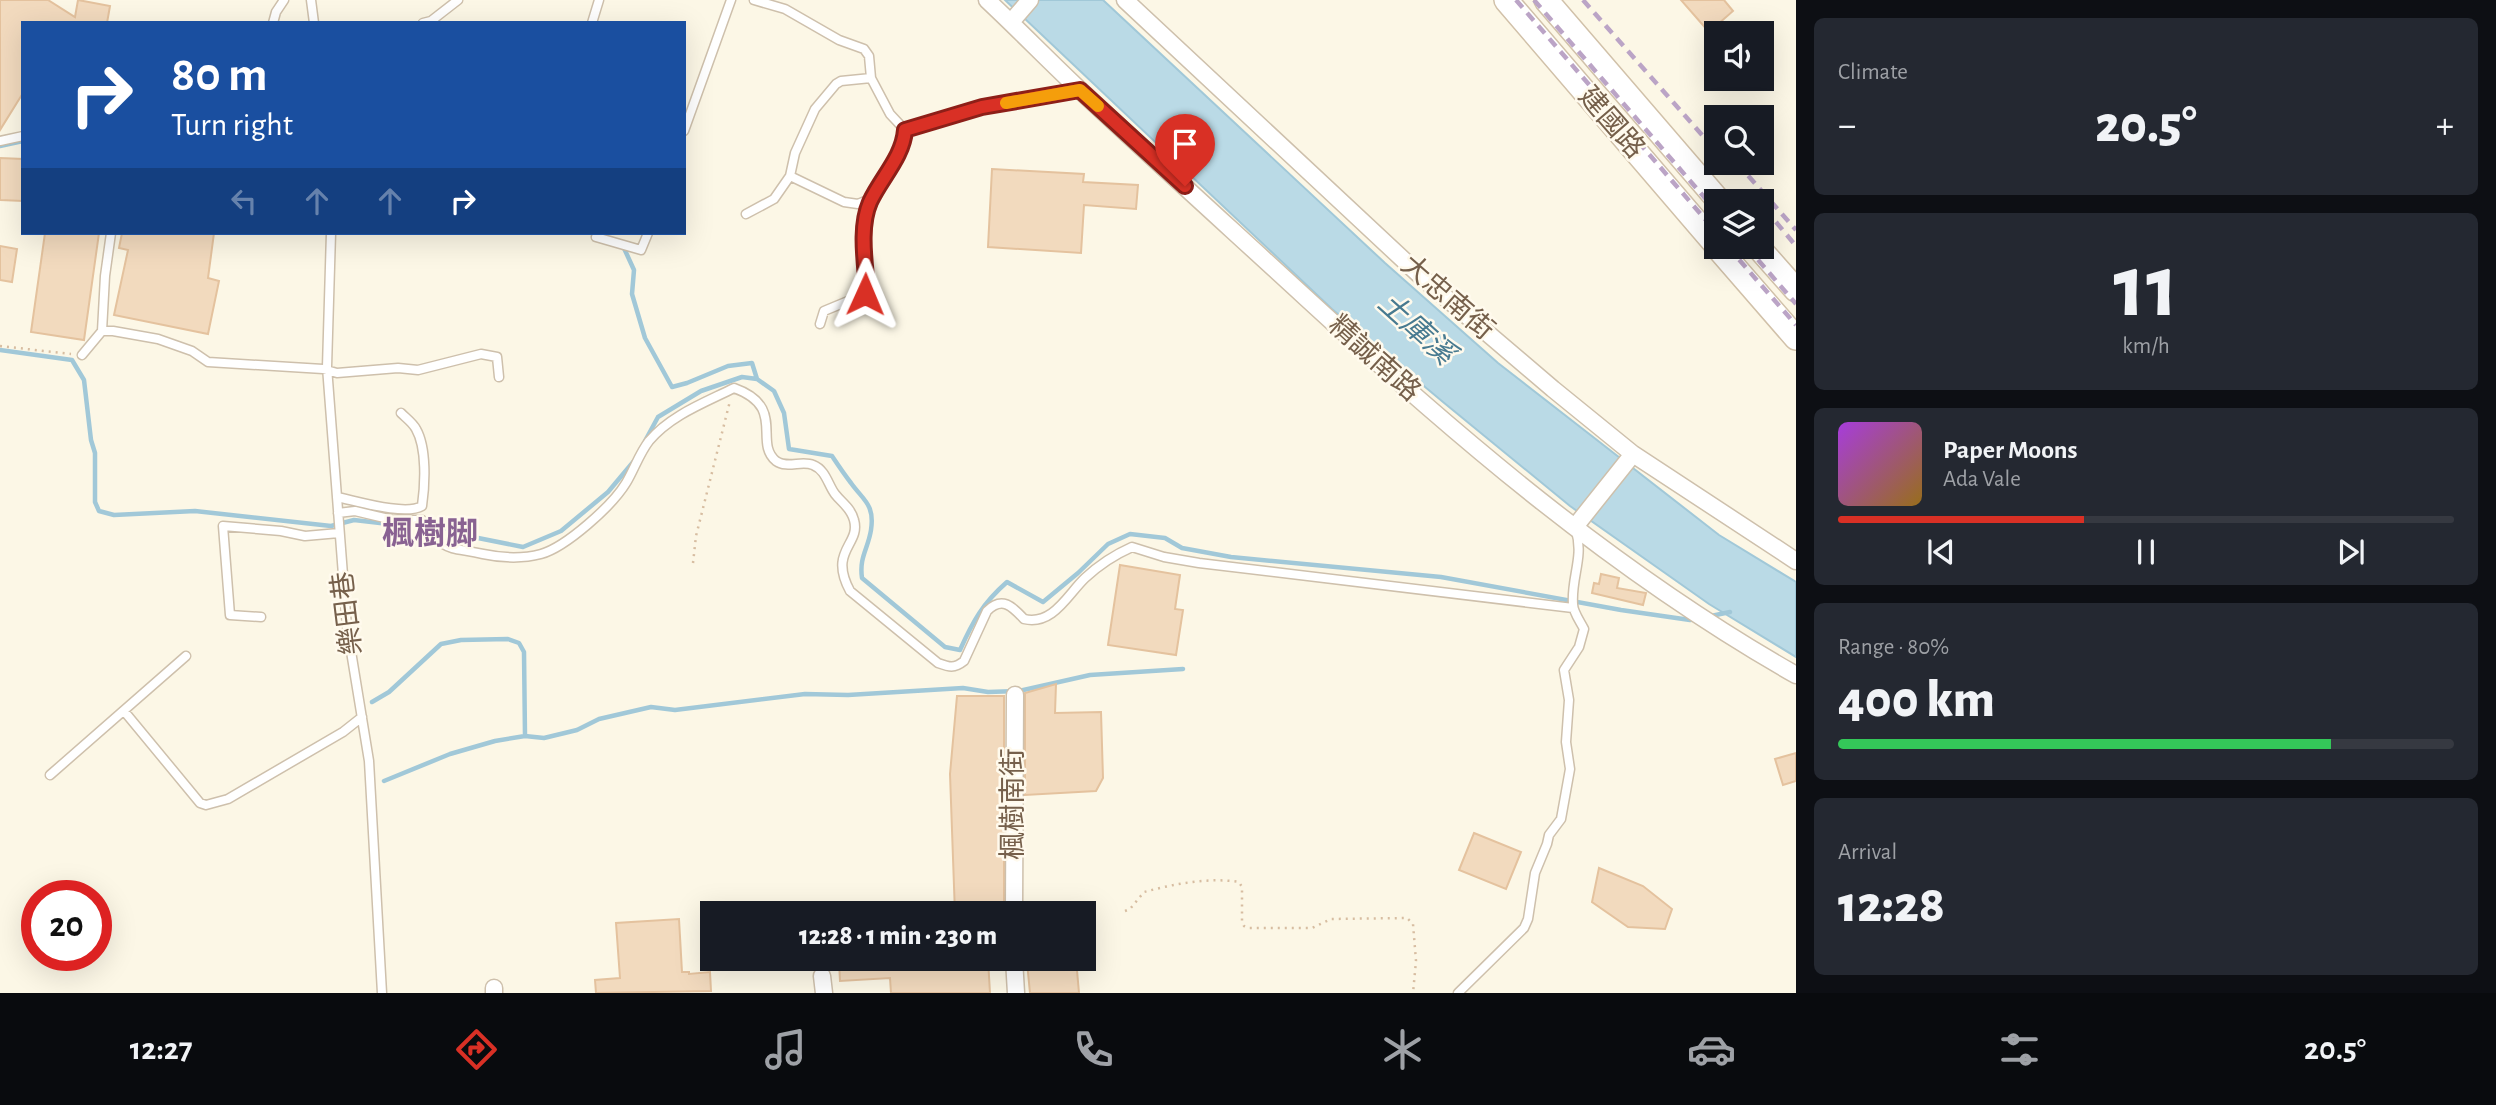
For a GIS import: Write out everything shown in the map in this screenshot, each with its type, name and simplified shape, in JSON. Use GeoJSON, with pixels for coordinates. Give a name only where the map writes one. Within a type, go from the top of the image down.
{"type":"FeatureCollection","features":[{"type":"Feature","properties":{"kind":"main road","name":"建國路"},"geometry":{"type":"LineString","coordinates":[[1506,0],[1704,231]]}},
{"type":"Feature","properties":{"kind":"main road","name":"建國路"},"geometry":{"type":"LineString","coordinates":[[1546,0],[1709,189]]}},
{"type":"Feature","properties":{"kind":"main road","name":"建國路"},"geometry":{"type":"LineString","coordinates":[[1728,259],[1796,338]]}},
{"type":"Feature","properties":{"kind":"main road"},"geometry":{"type":"LineString","coordinates":[[1769,259],[1796,290]]}},
{"type":"Feature","properties":{"kind":"street","name":"精誠南路"},"geometry":{"type":"LineString","coordinates":[[987,0],[1013,19],[1080,90],[1485,458],[1693,611],[1796,675]]}},
{"type":"Feature","properties":{"kind":"street"},"geometry":{"type":"LineString","coordinates":[[1013,19],[1030,0]]}},
{"type":"Feature","properties":{"kind":"street","name":"大忠南街"},"geometry":{"type":"LineString","coordinates":[[1125,0],[1425,280],[1633,454],[1796,561]]}},
{"type":"Feature","properties":{"kind":"street"},"geometry":{"type":"LineString","coordinates":[[1577,525],[1633,454]]}},
{"type":"Feature","properties":{"kind":"street","name":"楓樹南街"},"geometry":{"type":"LineString","coordinates":[[1014,695],[1014,901]]}},
{"type":"Feature","properties":{"kind":"street"},"geometry":{"type":"LineString","coordinates":[[1015,971],[1016,993]]}},
{"type":"Feature","properties":{"kind":"street"},"geometry":{"type":"LineString","coordinates":[[822,976],[824,993]]}},
{"type":"Feature","properties":{"kind":"lane"},"geometry":{"type":"LineString","coordinates":[[274,21],[284,0]]}},
{"type":"Feature","properties":{"kind":"lane"},"geometry":{"type":"LineString","coordinates":[[311,0],[314,21]]}},
{"type":"Feature","properties":{"kind":"lane"},"geometry":{"type":"LineString","coordinates":[[431,21],[458,0]]}},
{"type":"Feature","properties":{"kind":"lane"},"geometry":{"type":"LineString","coordinates":[[593,21],[600,0]]}},
{"type":"Feature","properties":{"kind":"lane"},"geometry":{"type":"LineString","coordinates":[[686,125],[731,0]]}},
{"type":"Feature","properties":{"kind":"lane"},"geometry":{"type":"LineString","coordinates":[[754,0],[785,9],[839,40],[864,49],[869,56],[871,78],[890,114],[905,130],[904,143],[872,198],[865,221],[865,294],[824,311],[820,324]]}},
{"type":"Feature","properties":{"kind":"lane"},"geometry":{"type":"LineString","coordinates":[[746,215],[774,199],[790,176],[795,153],[816,109],[841,81],[871,78]]}},
{"type":"Feature","properties":{"kind":"lane"},"geometry":{"type":"LineString","coordinates":[[905,130],[982,107],[1080,90]]}},
{"type":"Feature","properties":{"kind":"lane"},"geometry":{"type":"LineString","coordinates":[[0,141],[21,136]]}},
{"type":"Feature","properties":{"kind":"lane"},"geometry":{"type":"LineString","coordinates":[[790,176],[844,202],[858,204],[872,198]]}},
{"type":"Feature","properties":{"kind":"lane"},"geometry":{"type":"LineString","coordinates":[[82,355],[102,331],[111,235]]}},
{"type":"Feature","properties":{"kind":"lane","name":"樂田巷"},"geometry":{"type":"LineString","coordinates":[[331,235],[328,371],[347,627],[369,761],[382,993]]}},
{"type":"Feature","properties":{"kind":"lane"},"geometry":{"type":"LineString","coordinates":[[596,237],[641,250],[647,235]]}},
{"type":"Feature","properties":{"kind":"lane"},"geometry":{"type":"LineString","coordinates":[[102,331],[158,339],[192,351],[208,362],[337,373],[398,368],[418,370],[481,354],[496,357],[499,377]]}},
{"type":"Feature","properties":{"kind":"lane"},"geometry":{"type":"LineString","coordinates":[[338,513],[355,511],[393,520],[422,520],[438,543],[452,549],[512,558],[541,554],[557,548],[601,513],[625,485],[648,442],[666,425],[678,415],[734,388],[748,393],[764,410],[771,453],[775,460],[788,465],[810,463],[816,466],[834,493],[849,508],[855,520],[855,528],[841,565],[843,578],[850,591],[938,663],[949,667],[964,661],[987,611],[993,605],[1008,603],[1024,619],[1039,620],[1060,607],[1093,571],[1115,554],[1132,547],[1164,557],[1199,563],[1573,608]]}},
{"type":"Feature","properties":{"kind":"lane"},"geometry":{"type":"LineString","coordinates":[[337,497],[415,510],[422,506],[425,483],[421,439],[416,428],[401,413]]}},
{"type":"Feature","properties":{"kind":"lane"},"geometry":{"type":"LineString","coordinates":[[1458,993],[1524,928],[1538,861],[1563,812],[1570,769],[1566,742],[1569,700],[1564,670],[1579,647],[1584,629],[1573,608],[1580,544],[1577,525]]}},
{"type":"Feature","properties":{"kind":"lane"},"geometry":{"type":"LineString","coordinates":[[261,617],[230,615],[223,526],[281,531],[305,537],[339,533]]}},
{"type":"Feature","properties":{"kind":"lane"},"geometry":{"type":"LineString","coordinates":[[50,775],[186,656]]}},
{"type":"Feature","properties":{"kind":"lane"},"geometry":{"type":"LineString","coordinates":[[124,711],[200,803],[206,805],[228,799],[343,733],[362,716]]}},
{"type":"Feature","properties":{"kind":"path"},"geometry":{"type":"LineString","coordinates":[[0,346],[82,355]]}},
{"type":"Feature","properties":{"kind":"path"},"geometry":{"type":"LineString","coordinates":[[692,564],[696,536],[734,388]]}},
{"type":"Feature","properties":{"kind":"path"},"geometry":{"type":"LineString","coordinates":[[1125,911],[1130,909],[1144,892],[1203,881],[1234,881],[1239,882],[1242,887],[1242,921],[1244,926],[1249,928],[1312,928],[1331,919],[1407,918],[1413,924],[1416,961],[1413,993]]}},
{"type":"Feature","properties":{"kind":"water","name":"土庫溪"},"geometry":{"type":"Polygon","coordinates":[[[1005,0],[1103,0],[1385,263],[1498,363],[1719,535],[1796,582],[1796,657],[1709,604],[1570,506],[1443,402],[1332,309],[1005,0]]]}},
{"type":"Feature","properties":{"kind":"building"},"geometry":{"type":"Polygon","coordinates":[[[0,0],[48,0],[75,17],[78,0],[110,6],[107,21],[21,21],[21,96],[0,130],[0,0]]]}},
{"type":"Feature","properties":{"kind":"building"},"geometry":{"type":"Polygon","coordinates":[[[1681,0],[1724,0],[1733,11],[1722,21],[1704,21],[1704,26],[1681,0]]]}},
{"type":"Feature","properties":{"kind":"building"},"geometry":{"type":"Polygon","coordinates":[[[0,158],[21,159],[21,201],[0,200],[0,158]]]}},
{"type":"Feature","properties":{"kind":"building"},"geometry":{"type":"Polygon","coordinates":[[[992,169],[1084,174],[1083,182],[1138,185],[1136,209],[1084,205],[1081,253],[988,247],[992,169]]]}},
{"type":"Feature","properties":{"kind":"building"},"geometry":{"type":"Polygon","coordinates":[[[45,235],[99,235],[84,340],[31,332],[45,235]]]}},
{"type":"Feature","properties":{"kind":"building"},"geometry":{"type":"Polygon","coordinates":[[[122,235],[214,235],[208,278],[219,281],[208,334],[114,315],[128,250],[119,248],[122,235]]]}},
{"type":"Feature","properties":{"kind":"building"},"geometry":{"type":"Polygon","coordinates":[[[0,246],[17,249],[12,282],[0,280],[0,246]]]}},
{"type":"Feature","properties":{"kind":"building"},"geometry":{"type":"Polygon","coordinates":[[[1120,565],[1180,575],[1175,609],[1183,610],[1176,655],[1108,645],[1120,565]]]}},
{"type":"Feature","properties":{"kind":"building"},"geometry":{"type":"Polygon","coordinates":[[[1601,574],[1619,578],[1617,588],[1646,593],[1643,605],[1592,593],[1594,583],[1599,584],[1601,574]]]}},
{"type":"Feature","properties":{"kind":"building"},"geometry":{"type":"Polygon","coordinates":[[[1056,684],[1055,713],[1101,712],[1103,778],[1096,791],[1025,795],[1025,693],[1056,684]]]}},
{"type":"Feature","properties":{"kind":"building"},"geometry":{"type":"Polygon","coordinates":[[[957,696],[1004,696],[1004,901],[955,901],[950,774],[957,696]]]}},
{"type":"Feature","properties":{"kind":"building"},"geometry":{"type":"Polygon","coordinates":[[[1796,753],[1796,781],[1783,785],[1775,759],[1796,753]]]}},
{"type":"Feature","properties":{"kind":"building"},"geometry":{"type":"Polygon","coordinates":[[[1474,833],[1521,852],[1506,889],[1459,870],[1474,833]]]}},
{"type":"Feature","properties":{"kind":"building"},"geometry":{"type":"Polygon","coordinates":[[[1599,868],[1643,886],[1672,909],[1665,929],[1628,927],[1592,902],[1599,868]]]}},
{"type":"Feature","properties":{"kind":"building"},"geometry":{"type":"Polygon","coordinates":[[[679,919],[682,972],[710,972],[711,991],[596,993],[595,980],[620,978],[616,923],[679,919]]]}},
{"type":"Feature","properties":{"kind":"building"},"geometry":{"type":"Polygon","coordinates":[[[840,971],[989,971],[990,993],[891,993],[890,978],[840,981],[840,971]]]}},
{"type":"Feature","properties":{"kind":"building"},"geometry":{"type":"Polygon","coordinates":[[[1028,971],[1077,971],[1079,993],[1030,993],[1028,971]]]}},
{"type":"Feature","properties":{"kind":"waterway"},"geometry":{"type":"LineString","coordinates":[[0,146],[21,141]]}},
{"type":"Feature","properties":{"kind":"waterway"},"geometry":{"type":"LineString","coordinates":[[623,246],[634,270],[632,294],[645,338],[672,387],[728,366],[752,363],[757,379]]}},
{"type":"Feature","properties":{"kind":"waterway"},"geometry":{"type":"LineString","coordinates":[[0,350],[72,360],[84,380],[95,453],[95,502],[99,511],[114,515],[195,511],[331,526],[354,520],[406,526],[433,520],[453,533],[523,547],[561,531],[608,492],[634,461]]}},
{"type":"Feature","properties":{"kind":"waterway"},"geometry":{"type":"LineString","coordinates":[[645,441],[658,417],[701,391],[742,377],[757,379],[774,391],[784,413],[789,449],[832,456],[870,508],[872,521],[862,564],[862,578],[945,647],[960,650],[979,613],[1007,582],[1043,602],[1108,544],[1130,534],[1165,538],[1182,548],[1231,557],[1441,577],[1621,610],[1696,619]]}},
{"type":"Feature","properties":{"kind":"waterway"},"geometry":{"type":"LineString","coordinates":[[1711,616],[1730,612]]}},
{"type":"Feature","properties":{"kind":"waterway"},"geometry":{"type":"LineString","coordinates":[[372,702],[389,692],[441,644],[461,640],[508,639],[519,643],[524,652],[525,736]]}},
{"type":"Feature","properties":{"kind":"waterway"},"geometry":{"type":"LineString","coordinates":[[384,781],[450,754],[495,741],[525,736],[544,738],[577,730],[599,719],[651,707],[675,710],[805,694],[848,695],[963,688],[988,692],[1019,691],[1090,675],[1183,669]]}},
{"type":"Feature","properties":{"kind":"railway"},"geometry":{"type":"LineString","coordinates":[[1516,0],[1704,218]]}},
{"type":"Feature","properties":{"kind":"railway"},"geometry":{"type":"LineString","coordinates":[[1534,0],[1704,197]]}},
{"type":"Feature","properties":{"kind":"railway"},"geometry":{"type":"LineString","coordinates":[[1583,0],[1704,137]]}},
{"type":"Feature","properties":{"kind":"railway"},"geometry":{"type":"LineString","coordinates":[[1748,175],[1796,230]]}},
{"type":"Feature","properties":{"kind":"railway"},"geometry":{"type":"LineString","coordinates":[[1776,222],[1796,246]]}},
{"type":"Feature","properties":{"kind":"railway"},"geometry":{"type":"LineString","coordinates":[[1738,259],[1796,325]]}},
{"type":"Feature","properties":{"kind":"railway"},"geometry":{"type":"LineString","coordinates":[[1757,259],[1796,304]]}},
{"type":"Feature","properties":{"kind":"slow traffic"},"geometry":{"type":"LineString","coordinates":[[1006,103],[1080,90],[1098,106]]}},
{"type":"Feature","properties":{"kind":"district","name":"楓樹脚"},"geometry":{"type":"Point","coordinates":[430,534]}},
{"type":"Feature","properties":{"kind":"route"},"geometry":{"type":"LineString","coordinates":[[865,294],[865,221],[868,205],[904,143],[905,130],[982,107],[1080,90],[1185,186]]}}]}
